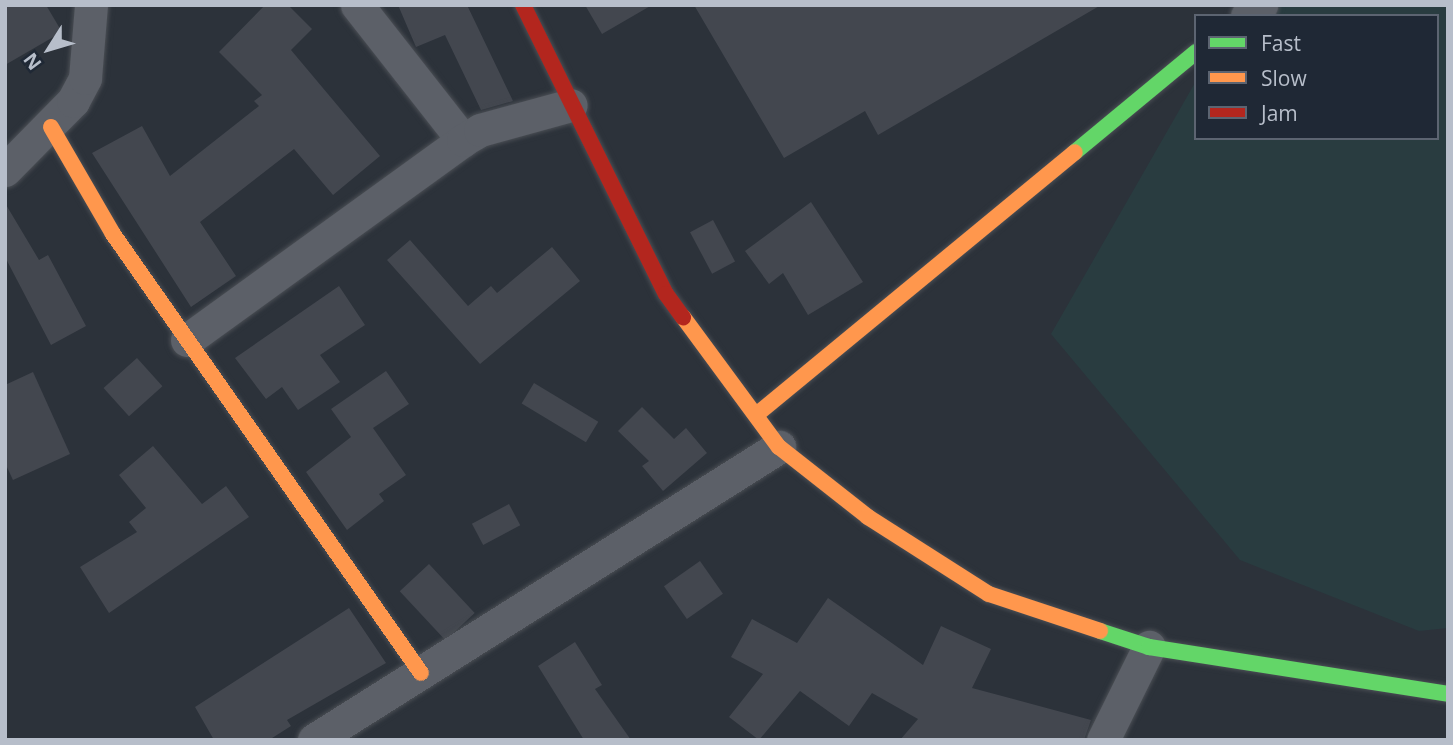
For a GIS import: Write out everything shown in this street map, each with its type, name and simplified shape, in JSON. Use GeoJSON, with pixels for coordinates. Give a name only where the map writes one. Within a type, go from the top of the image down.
{"type":"FeatureCollection","features":[{"type":"Feature","properties":{"kind":"main road"},"geometry":{"type":"LineString","coordinates":[[523,5],[666,294],[779,447],[868,517],[989,594],[1149,647],[1448,694]]}},
{"type":"Feature","properties":{"kind":"main road"},"geometry":{"type":"LineString","coordinates":[[756,415],[1194,54]]}},
{"type":"Feature","properties":{"kind":"main road"},"geometry":{"type":"LineString","coordinates":[[51,127],[113,234],[421,673]]}},
{"type":"Feature","properties":{"kind":"street"},"geometry":{"type":"LineString","coordinates":[[5,170],[51,127],[85,78],[91,5]]}},
{"type":"Feature","properties":{"kind":"street"},"geometry":{"type":"LineString","coordinates":[[357,5],[463,140]]}},
{"type":"Feature","properties":{"kind":"street"},"geometry":{"type":"LineString","coordinates":[[187,340],[463,140],[480,130],[571,105]]}},
{"type":"Feature","properties":{"kind":"street"},"geometry":{"type":"LineString","coordinates":[[314,740],[779,447]]}},
{"type":"Feature","properties":{"kind":"street"},"geometry":{"type":"LineString","coordinates":[[1103,740],[1149,647]]}},
{"type":"Feature","properties":{"kind":"green space"},"geometry":{"type":"Polygon","coordinates":[[[1239,5],[1448,5],[1448,628],[1419,631],[1240,560],[1051,334],[1194,84],[1194,140],[1439,140],[1439,14],[1234,14],[1239,5]]]}},
{"type":"Feature","properties":{"kind":"building"},"geometry":{"type":"Polygon","coordinates":[[[5,5],[46,5],[62,32],[5,65],[5,5]]]}},
{"type":"Feature","properties":{"kind":"building"},"geometry":{"type":"Polygon","coordinates":[[[265,5],[288,5],[312,29],[291,50],[380,156],[333,195],[294,149],[200,222],[236,276],[191,307],[92,153],[142,126],[170,176],[259,106],[254,101],[262,95],[219,52],[265,5]]]}},
{"type":"Feature","properties":{"kind":"building"},"geometry":{"type":"Polygon","coordinates":[[[398,5],[467,5],[513,101],[481,110],[445,35],[416,47],[398,5]]]}},
{"type":"Feature","properties":{"kind":"building"},"geometry":{"type":"Polygon","coordinates":[[[585,5],[652,5],[602,34],[585,5]]]}},
{"type":"Feature","properties":{"kind":"building"},"geometry":{"type":"Polygon","coordinates":[[[694,5],[1101,5],[878,135],[865,111],[784,158],[694,5]]]}},
{"type":"Feature","properties":{"kind":"building"},"geometry":{"type":"Polygon","coordinates":[[[811,202],[863,282],[808,315],[783,273],[769,284],[745,251],[811,202]]]}},
{"type":"Feature","properties":{"kind":"building"},"geometry":{"type":"Polygon","coordinates":[[[5,203],[39,260],[48,255],[86,326],[51,345],[5,257],[5,203]]]}},
{"type":"Feature","properties":{"kind":"building"},"geometry":{"type":"Polygon","coordinates":[[[713,220],[735,261],[712,274],[690,232],[713,220]]]}},
{"type":"Feature","properties":{"kind":"building"},"geometry":{"type":"Polygon","coordinates":[[[410,240],[468,306],[491,286],[497,293],[552,247],[580,281],[480,364],[387,260],[410,240]]]}},
{"type":"Feature","properties":{"kind":"building"},"geometry":{"type":"Polygon","coordinates":[[[339,286],[365,325],[320,355],[340,382],[298,410],[282,387],[266,399],[235,358],[339,286]]]}},
{"type":"Feature","properties":{"kind":"building"},"geometry":{"type":"Polygon","coordinates":[[[137,358],[162,386],[129,416],[104,388],[137,358]]]}},
{"type":"Feature","properties":{"kind":"building"},"geometry":{"type":"Polygon","coordinates":[[[386,371],[409,404],[373,428],[406,475],[379,494],[384,501],[347,530],[306,472],[351,437],[331,409],[386,371]]]}},
{"type":"Feature","properties":{"kind":"building"},"geometry":{"type":"Polygon","coordinates":[[[33,372],[70,454],[13,480],[5,463],[5,385],[33,372]]]}},
{"type":"Feature","properties":{"kind":"building"},"geometry":{"type":"Polygon","coordinates":[[[534,383],[598,422],[586,442],[522,404],[534,383]]]}},
{"type":"Feature","properties":{"kind":"building"},"geometry":{"type":"Polygon","coordinates":[[[642,407],[674,439],[686,428],[707,453],[663,491],[642,466],[649,461],[618,431],[642,407]]]}},
{"type":"Feature","properties":{"kind":"building"},"geometry":{"type":"Polygon","coordinates":[[[153,446],[202,504],[226,486],[249,517],[109,613],[80,567],[137,532],[129,522],[146,508],[119,475],[153,446]]]}},
{"type":"Feature","properties":{"kind":"building"},"geometry":{"type":"Polygon","coordinates":[[[509,504],[520,525],[483,545],[472,524],[509,504]]]}},
{"type":"Feature","properties":{"kind":"building"},"geometry":{"type":"Polygon","coordinates":[[[700,561],[723,594],[687,619],[664,586],[700,561]]]}},
{"type":"Feature","properties":{"kind":"building"},"geometry":{"type":"Polygon","coordinates":[[[429,564],[475,613],[445,640],[400,591],[429,564]]]}},
{"type":"Feature","properties":{"kind":"building"},"geometry":{"type":"Polygon","coordinates":[[[828,598],[923,665],[941,626],[991,649],[972,688],[1091,720],[1084,740],[900,740],[918,719],[872,693],[849,726],[800,691],[759,740],[729,717],[763,674],[731,657],[752,619],[797,643],[828,598]]]}},
{"type":"Feature","properties":{"kind":"building"},"geometry":{"type":"Polygon","coordinates":[[[349,608],[386,663],[287,720],[291,726],[269,740],[214,740],[195,707],[349,608]]]}},
{"type":"Feature","properties":{"kind":"building"},"geometry":{"type":"Polygon","coordinates":[[[575,642],[602,685],[595,689],[631,740],[584,740],[538,666],[575,642]]]}},
{"type":"Feature","properties":{"kind":"traffic: fast"},"geometry":{"type":"LineString","coordinates":[[1075,152],[1194,54]]}},
{"type":"Feature","properties":{"kind":"traffic: fast"},"geometry":{"type":"LineString","coordinates":[[1100,631],[1149,647],[1448,694]]}},
{"type":"Feature","properties":{"kind":"traffic: slow"},"geometry":{"type":"LineString","coordinates":[[51,127],[113,234],[421,673]]}},
{"type":"Feature","properties":{"kind":"traffic: slow"},"geometry":{"type":"LineString","coordinates":[[756,415],[1075,152]]}},
{"type":"Feature","properties":{"kind":"traffic: slow"},"geometry":{"type":"LineString","coordinates":[[683,317],[779,447],[868,517],[989,594],[1100,631]]}},
{"type":"Feature","properties":{"kind":"traffic: jam"},"geometry":{"type":"LineString","coordinates":[[523,5],[666,294],[683,317]]}}]}
